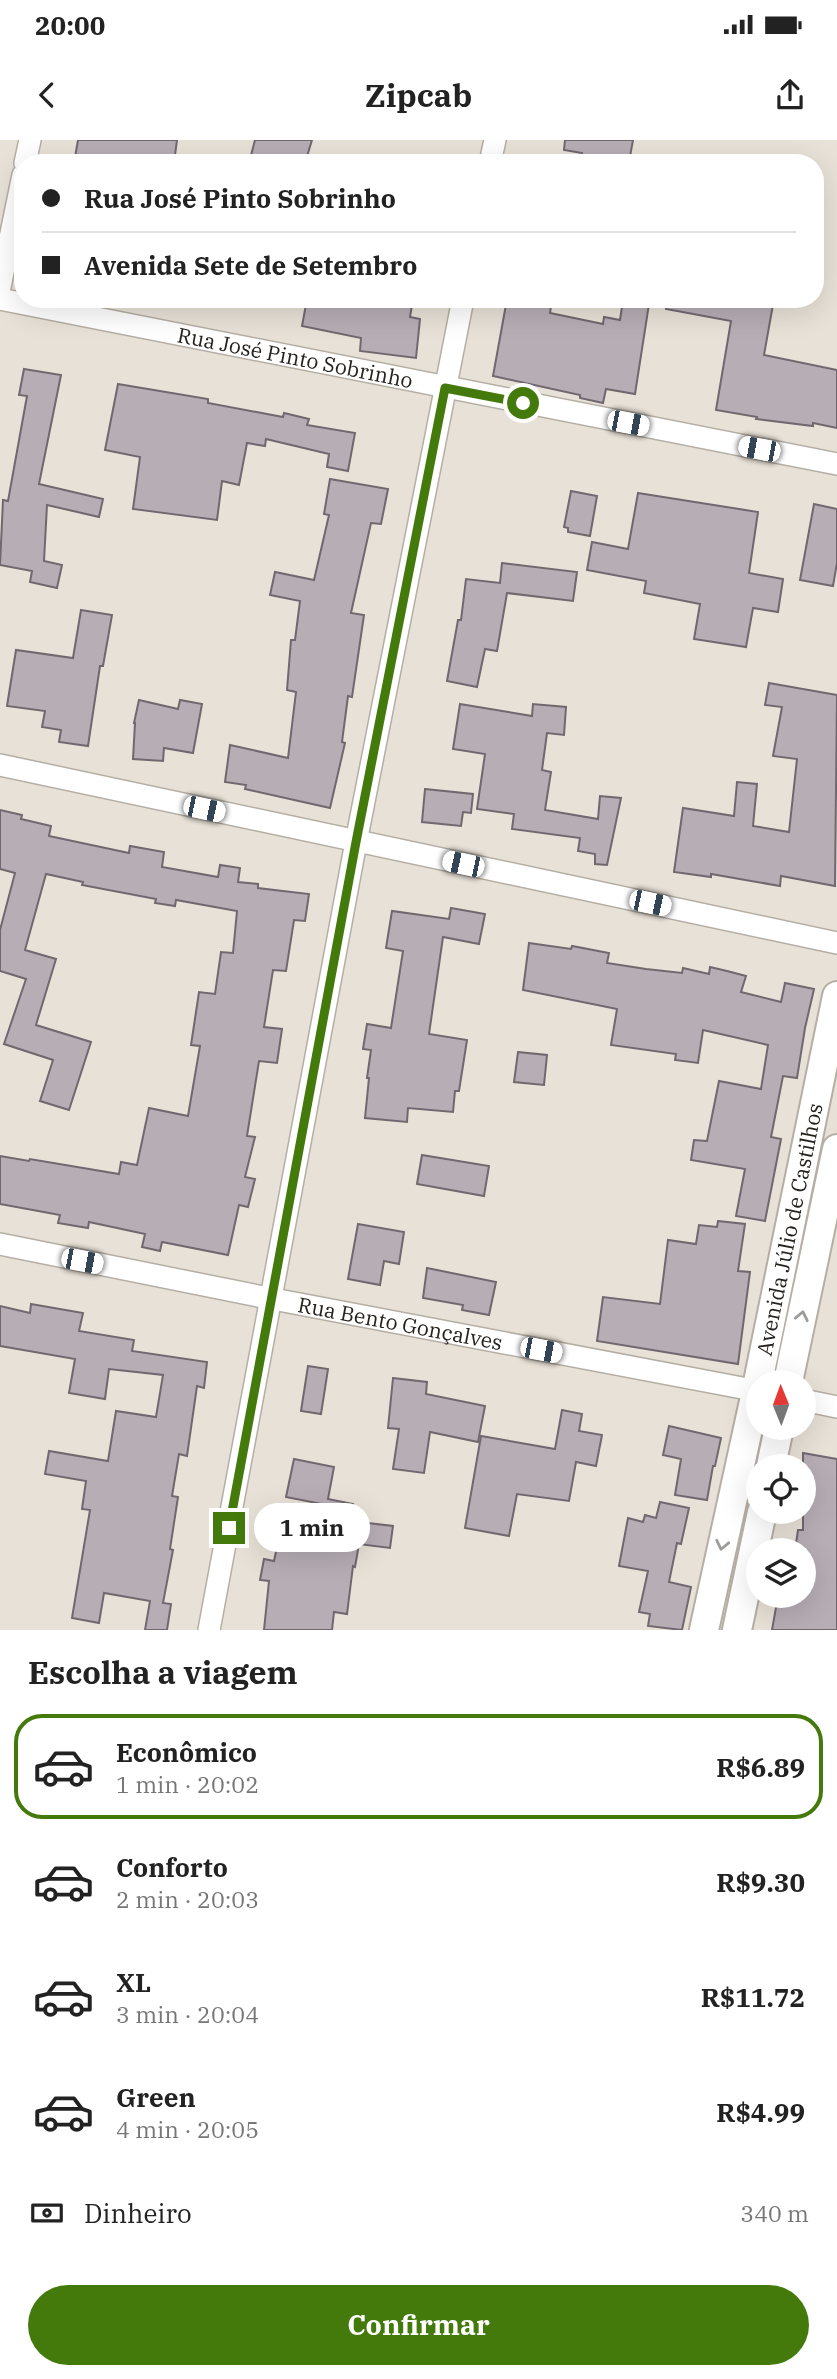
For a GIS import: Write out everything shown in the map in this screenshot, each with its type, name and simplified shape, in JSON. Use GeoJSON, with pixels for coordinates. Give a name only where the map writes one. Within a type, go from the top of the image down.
{"type":"FeatureCollection","features":[{"type":"Feature","properties":{"kind":"street"},"geometry":{"type":"LineString","coordinates":[[0,287],[14,219]]}},
{"type":"Feature","properties":{"kind":"street","name":"Rua José Pinto Sobrinho"},"geometry":{"type":"LineString","coordinates":[[45,308],[837,464]]}},
{"type":"Feature","properties":{"kind":"street"},"geometry":{"type":"LineString","coordinates":[[209,1630],[356,842],[461,308]]}},
{"type":"Feature","properties":{"kind":"street"},"geometry":{"type":"LineString","coordinates":[[0,765],[837,943]]}},
{"type":"Feature","properties":{"kind":"street","name":"Avenida Júlio de Castilhos"},"geometry":{"type":"LineString","coordinates":[[760,1370],[781,1268],[828,1084],[837,996]]}},
{"type":"Feature","properties":{"kind":"street","name":"Avenida Júlio de Castilhos"},"geometry":{"type":"LineString","coordinates":[[791,1370],[837,1149]]}},
{"type":"Feature","properties":{"kind":"street","name":"Rua Bento Gonçalves"},"geometry":{"type":"LineString","coordinates":[[0,1244],[272,1299],[746,1385]]}},
{"type":"Feature","properties":{"kind":"street"},"geometry":{"type":"LineString","coordinates":[[781,1268],[811,1274]]}},
{"type":"Feature","properties":{"kind":"street"},"geometry":{"type":"LineString","coordinates":[[816,1403],[837,1407]]}},
{"type":"Feature","properties":{"kind":"street","name":"Avenida Júlio de Castilhos"},"geometry":{"type":"LineString","coordinates":[[704,1630],[746,1437]]}},
{"type":"Feature","properties":{"kind":"street"},"geometry":{"type":"LineString","coordinates":[[731,1506],[746,1509]]}},
{"type":"Feature","properties":{"kind":"street"},"geometry":{"type":"LineString","coordinates":[[737,1630],[759,1524]]}},
{"type":"Feature","properties":{"kind":"building"},"geometry":{"type":"Polygon","coordinates":[[[78,140],[177,140],[175,154],[76,154],[78,140]]]}},
{"type":"Feature","properties":{"kind":"building"},"geometry":{"type":"Polygon","coordinates":[[[255,140],[312,140],[308,154],[251,154],[255,140]]]}},
{"type":"Feature","properties":{"kind":"building"},"geometry":{"type":"Polygon","coordinates":[[[565,140],[633,140],[630,154],[582,154],[564,150],[565,140]]]}},
{"type":"Feature","properties":{"kind":"building"},"geometry":{"type":"Polygon","coordinates":[[[305,308],[412,308],[410,317],[420,319],[416,358],[360,351],[361,338],[302,326],[305,308]]]}},
{"type":"Feature","properties":{"kind":"building"},"geometry":{"type":"Polygon","coordinates":[[[505,308],[551,308],[550,313],[603,324],[604,317],[620,320],[622,308],[648,308],[635,394],[606,389],[603,403],[580,398],[580,395],[493,376],[505,308]]]}},
{"type":"Feature","properties":{"kind":"building"},"geometry":{"type":"Polygon","coordinates":[[[772,308],[764,355],[837,370],[837,428],[813,423],[813,426],[756,419],[757,417],[716,410],[731,321],[666,309],[772,308]]]}},
{"type":"Feature","properties":{"kind":"building"},"geometry":{"type":"Polygon","coordinates":[[[24,369],[61,375],[39,484],[103,499],[99,517],[47,505],[44,561],[62,565],[57,588],[30,582],[32,571],[0,565],[3,500],[8,501],[27,396],[19,395],[24,369]]]}},
{"type":"Feature","properties":{"kind":"building"},"geometry":{"type":"Polygon","coordinates":[[[118,384],[208,399],[208,403],[283,417],[284,413],[309,419],[307,425],[355,433],[348,471],[327,467],[329,454],[266,439],[265,446],[247,443],[239,485],[222,481],[217,520],[133,509],[140,457],[105,450],[118,384]]]}},
{"type":"Feature","properties":{"kind":"building"},"geometry":{"type":"Polygon","coordinates":[[[330,479],[388,489],[381,524],[371,523],[351,613],[364,615],[352,697],[348,696],[342,742],[345,743],[330,808],[245,789],[246,785],[225,782],[230,745],[288,758],[296,692],[287,690],[291,640],[295,640],[300,601],[270,595],[275,572],[314,580],[329,515],[324,514],[330,479]]]}},
{"type":"Feature","properties":{"kind":"building"},"geometry":{"type":"Polygon","coordinates":[[[571,491],[597,496],[590,536],[568,532],[568,528],[564,527],[571,491]]]}},
{"type":"Feature","properties":{"kind":"building"},"geometry":{"type":"Polygon","coordinates":[[[638,493],[758,512],[749,573],[783,579],[778,612],[753,608],[746,647],[694,639],[700,604],[644,593],[646,581],[587,570],[592,542],[628,549],[638,493]]]}},
{"type":"Feature","properties":{"kind":"building"},"geometry":{"type":"Polygon","coordinates":[[[814,504],[837,509],[837,563],[833,586],[800,580],[814,504]]]}},
{"type":"Feature","properties":{"kind":"building"},"geometry":{"type":"Polygon","coordinates":[[[502,563],[577,572],[573,601],[507,593],[497,651],[485,649],[477,687],[447,681],[458,620],[461,620],[466,579],[500,583],[502,563]]]}},
{"type":"Feature","properties":{"kind":"building"},"geometry":{"type":"Polygon","coordinates":[[[81,610],[112,615],[103,666],[100,666],[88,746],[59,742],[61,730],[42,727],[45,711],[7,706],[16,650],[73,658],[81,610]]]}},
{"type":"Feature","properties":{"kind":"building"},"geometry":{"type":"Polygon","coordinates":[[[769,683],[837,695],[835,886],[781,876],[780,886],[711,874],[711,877],[674,872],[683,808],[734,816],[737,782],[757,784],[753,826],[789,832],[797,759],[773,756],[782,707],[765,705],[769,683]]]}},
{"type":"Feature","properties":{"kind":"building"},"geometry":{"type":"Polygon","coordinates":[[[139,700],[178,709],[180,700],[202,704],[193,753],[164,748],[163,761],[133,759],[134,723],[139,700]]]}},
{"type":"Feature","properties":{"kind":"building"},"geometry":{"type":"Polygon","coordinates":[[[460,704],[532,716],[533,704],[566,707],[564,735],[547,733],[542,770],[551,772],[545,810],[598,819],[600,796],[621,798],[607,865],[595,864],[595,854],[578,851],[580,838],[512,829],[514,814],[477,809],[485,754],[453,749],[460,704]]]}},
{"type":"Feature","properties":{"kind":"building"},"geometry":{"type":"Polygon","coordinates":[[[425,789],[473,794],[471,813],[463,812],[461,826],[422,822],[425,789]]]}},
{"type":"Feature","properties":{"kind":"building"},"geometry":{"type":"Polygon","coordinates":[[[0,810],[22,815],[21,819],[51,826],[49,836],[129,853],[130,846],[164,852],[162,867],[218,877],[220,865],[240,868],[238,882],[258,884],[258,888],[309,894],[305,921],[294,920],[286,971],[273,970],[264,1027],[282,1029],[277,1063],[259,1061],[247,1136],[255,1137],[245,1177],[255,1179],[248,1207],[239,1205],[228,1255],[162,1242],[160,1251],[142,1247],[145,1234],[89,1222],[88,1228],[58,1223],[60,1215],[0,1204],[0,1156],[119,1174],[121,1162],[137,1165],[149,1108],[188,1116],[200,1046],[191,1045],[199,992],[215,994],[221,952],[233,953],[237,911],[176,900],[175,906],[155,903],[156,899],[82,885],[83,882],[46,874],[25,950],[56,959],[36,1025],[91,1042],[69,1110],[40,1101],[53,1060],[4,1044],[26,979],[0,971],[0,930],[15,873],[0,869],[0,810]]]}},
{"type":"Feature","properties":{"kind":"building"},"geometry":{"type":"Polygon","coordinates":[[[451,908],[485,914],[479,944],[443,937],[429,1034],[467,1040],[453,1112],[408,1108],[407,1122],[365,1118],[371,1050],[363,1049],[367,1024],[391,1028],[403,951],[386,948],[392,911],[449,919],[451,908]]]}},
{"type":"Feature","properties":{"kind":"building"},"geometry":{"type":"Polygon","coordinates":[[[529,943],[571,949],[572,946],[609,953],[607,963],[646,969],[682,973],[683,968],[709,974],[710,967],[746,976],[741,992],[781,1002],[785,983],[814,989],[797,1078],[783,1076],[771,1137],[781,1139],[765,1221],[736,1216],[745,1169],[691,1160],[694,1140],[707,1141],[719,1081],[761,1089],[768,1045],[703,1030],[698,1063],[675,1060],[676,1054],[611,1045],[617,1009],[523,990],[529,943]]]}},
{"type":"Feature","properties":{"kind":"building"},"geometry":{"type":"Polygon","coordinates":[[[518,1052],[547,1055],[544,1085],[514,1082],[518,1052]]]}},
{"type":"Feature","properties":{"kind":"building"},"geometry":{"type":"Polygon","coordinates":[[[422,1155],[489,1166],[484,1196],[417,1184],[422,1155]]]}},
{"type":"Feature","properties":{"kind":"building"},"geometry":{"type":"Polygon","coordinates":[[[718,1221],[745,1224],[738,1271],[750,1272],[738,1364],[597,1341],[603,1297],[660,1304],[668,1240],[696,1244],[699,1225],[717,1227],[718,1221]]]}},
{"type":"Feature","properties":{"kind":"building"},"geometry":{"type":"Polygon","coordinates":[[[358,1224],[404,1232],[399,1264],[384,1261],[380,1285],[348,1279],[358,1224]]]}},
{"type":"Feature","properties":{"kind":"building"},"geometry":{"type":"Polygon","coordinates":[[[427,1268],[496,1282],[489,1315],[462,1310],[463,1305],[423,1298],[427,1268]]]}},
{"type":"Feature","properties":{"kind":"building"},"geometry":{"type":"Polygon","coordinates":[[[31,1304],[83,1313],[79,1331],[134,1340],[132,1351],[207,1362],[204,1388],[197,1386],[187,1456],[179,1454],[172,1496],[178,1497],[170,1549],[173,1550],[163,1603],[171,1604],[167,1630],[145,1630],[150,1601],[104,1593],[99,1623],[72,1618],[90,1510],[82,1509],[86,1481],[45,1474],[49,1451],[108,1461],[116,1411],[156,1417],[163,1375],[109,1369],[105,1399],[69,1393],[75,1359],[0,1346],[0,1306],[30,1313],[31,1304]]]}},
{"type":"Feature","properties":{"kind":"building"},"geometry":{"type":"Polygon","coordinates":[[[308,1366],[328,1369],[321,1414],[301,1411],[308,1366]]]}},
{"type":"Feature","properties":{"kind":"building"},"geometry":{"type":"Polygon","coordinates":[[[393,1378],[427,1382],[426,1394],[485,1406],[478,1442],[430,1432],[424,1473],[393,1469],[399,1429],[388,1428],[393,1378]]]}},
{"type":"Feature","properties":{"kind":"building"},"geometry":{"type":"Polygon","coordinates":[[[562,1410],[582,1414],[579,1431],[602,1435],[596,1466],[576,1462],[569,1501],[517,1494],[509,1536],[465,1528],[481,1436],[555,1449],[562,1410]]]}},
{"type":"Feature","properties":{"kind":"building"},"geometry":{"type":"Polygon","coordinates":[[[669,1426],[721,1438],[707,1500],[675,1495],[681,1459],[663,1455],[669,1426]]]}},
{"type":"Feature","properties":{"kind":"building"},"geometry":{"type":"Polygon","coordinates":[[[816,1455],[837,1459],[837,1630],[772,1630],[776,1608],[816,1608],[816,1538],[797,1538],[798,1530],[803,1530],[803,1524],[816,1524],[816,1455]]]}},
{"type":"Feature","properties":{"kind":"building"},"geometry":{"type":"Polygon","coordinates":[[[294,1459],[334,1467],[328,1499],[353,1504],[350,1521],[393,1526],[390,1548],[359,1544],[355,1567],[353,1566],[347,1614],[334,1612],[332,1630],[264,1630],[269,1581],[260,1580],[264,1559],[274,1561],[280,1533],[319,1541],[327,1505],[286,1497],[294,1459]]]}},
{"type":"Feature","properties":{"kind":"building"},"geometry":{"type":"Polygon","coordinates":[[[660,1502],[689,1508],[681,1544],[677,1543],[669,1582],[691,1587],[682,1630],[648,1626],[650,1614],[639,1612],[648,1571],[619,1566],[628,1518],[643,1522],[645,1515],[656,1518],[660,1502]]]}},
{"type":"Feature","properties":{"kind":"route"},"geometry":{"type":"LineString","coordinates":[[229,1528],[356,842],[445,388],[523,403]]}}]}
